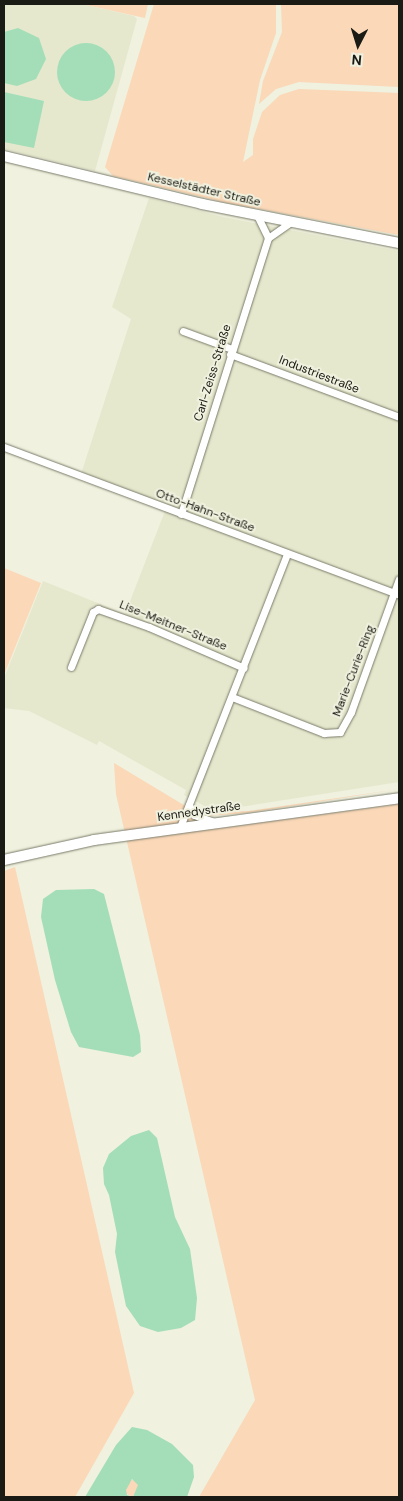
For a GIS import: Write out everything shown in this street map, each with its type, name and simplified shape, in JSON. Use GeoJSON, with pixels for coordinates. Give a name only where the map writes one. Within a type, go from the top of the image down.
{"type":"FeatureCollection","features":[{"type":"Feature","properties":{"kind":"main road","name":"Kesselstädter Straße"},"geometry":{"type":"LineString","coordinates":[[4,156],[257,215],[399,243]]}},
{"type":"Feature","properties":{"kind":"main road","name":"Kennedystraße"},"geometry":{"type":"LineString","coordinates":[[4,860],[94,840],[399,798]]}},
{"type":"Feature","properties":{"kind":"street"},"geometry":{"type":"LineString","coordinates":[[257,215],[268,238],[291,222]]}},
{"type":"Feature","properties":{"kind":"street","name":"Carl-Zeiss-Straße"},"geometry":{"type":"LineString","coordinates":[[181,514],[268,238]]}},
{"type":"Feature","properties":{"kind":"street","name":"Industriestraße"},"geometry":{"type":"LineString","coordinates":[[183,332],[399,417]]}},
{"type":"Feature","properties":{"kind":"street","name":"Otto-Hahn-Straße"},"geometry":{"type":"LineString","coordinates":[[4,447],[397,594]]}},
{"type":"Feature","properties":{"kind":"street"},"geometry":{"type":"LineString","coordinates":[[180,827],[244,668],[287,554]]}},
{"type":"Feature","properties":{"kind":"street"},"geometry":{"type":"LineString","coordinates":[[397,594],[399,578]]}},
{"type":"Feature","properties":{"kind":"street","name":"Marie-Curie-Ring"},"geometry":{"type":"LineString","coordinates":[[232,697],[324,733],[340,732],[346,725],[397,594]]}},
{"type":"Feature","properties":{"kind":"street","name":"Lise-Meitner-Straße"},"geometry":{"type":"LineString","coordinates":[[71,667],[93,612],[98,610],[149,627],[244,668]]}},
{"type":"Feature","properties":{"kind":"street"},"geometry":{"type":"LineString","coordinates":[[189,805],[194,815],[214,822]]}},
{"type":"Feature","properties":{"kind":"shaded area"},"geometry":{"type":"Polygon","coordinates":[[[4,4],[82,4],[134,16],[137,19],[95,171],[4,149],[4,4]]]}},
{"type":"Feature","properties":{"kind":"shaded area"},"geometry":{"type":"Polygon","coordinates":[[[82,4],[148,4],[145,18],[82,4]]]}},
{"type":"Feature","properties":{"kind":"shaded area"},"geometry":{"type":"Polygon","coordinates":[[[154,4],[276,4],[276,33],[260,80],[243,162],[253,155],[253,139],[262,112],[280,95],[299,89],[399,93],[399,235],[227,203],[113,176],[105,167],[154,4]]]}},
{"type":"Feature","properties":{"kind":"shaded area"},"geometry":{"type":"Polygon","coordinates":[[[281,4],[399,4],[399,87],[299,82],[276,89],[259,104],[263,81],[282,32],[281,4]]]}},
{"type":"Feature","properties":{"kind":"shaded area"},"geometry":{"type":"Polygon","coordinates":[[[18,28],[39,38],[46,59],[36,79],[17,86],[4,83],[4,32],[18,28]]]}},
{"type":"Feature","properties":{"kind":"shaded area"},"geometry":{"type":"Polygon","coordinates":[[[80,43],[92,43],[107,51],[115,66],[115,78],[107,93],[92,101],[80,101],[65,93],[57,78],[57,66],[65,51],[80,43]]]}},
{"type":"Feature","properties":{"kind":"shaded area"},"geometry":{"type":"Polygon","coordinates":[[[4,92],[44,101],[34,148],[4,142],[4,92]]]}},
{"type":"Feature","properties":{"kind":"shaded area"},"geometry":{"type":"Polygon","coordinates":[[[149,198],[223,217],[399,251],[399,782],[214,811],[184,795],[186,790],[99,741],[97,745],[29,711],[4,708],[4,678],[43,581],[125,614],[167,506],[81,474],[131,319],[112,307],[149,198]]]}},
{"type":"Feature","properties":{"kind":"shaded area"},"geometry":{"type":"Polygon","coordinates":[[[4,568],[41,583],[4,675],[4,568]]]}},
{"type":"Feature","properties":{"kind":"shaded area"},"geometry":{"type":"Polygon","coordinates":[[[114,763],[197,813],[249,811],[399,789],[247,813],[206,816],[221,828],[399,804],[399,1497],[199,1497],[255,1400],[116,794],[114,763]]]}},
{"type":"Feature","properties":{"kind":"shaded area"},"geometry":{"type":"Polygon","coordinates":[[[15,867],[134,1393],[75,1497],[4,1497],[4,871],[15,867]]]}},
{"type":"Feature","properties":{"kind":"shaded area"},"geometry":{"type":"Polygon","coordinates":[[[94,889],[104,894],[140,1035],[141,1052],[133,1057],[79,1047],[71,1032],[55,980],[41,917],[43,899],[56,890],[94,889]]]}},
{"type":"Feature","properties":{"kind":"shaded area"},"geometry":{"type":"Polygon","coordinates":[[[149,1130],[157,1138],[175,1217],[190,1249],[197,1298],[195,1320],[181,1328],[158,1332],[140,1326],[126,1306],[115,1252],[117,1234],[109,1195],[104,1184],[103,1168],[109,1154],[131,1136],[149,1130]]]}},
{"type":"Feature","properties":{"kind":"shaded area"},"geometry":{"type":"Polygon","coordinates":[[[132,1427],[147,1430],[172,1444],[193,1465],[194,1477],[187,1497],[133,1497],[85,1497],[116,1445],[132,1427]],[[132,1479],[126,1490],[127,1495],[133,1497],[138,1485],[132,1479]]]}},
{"type":"Feature","properties":{"kind":"shaded area"},"geometry":{"type":"Polygon","coordinates":[[[132,1480],[140,1488],[132,1496],[124,1488],[132,1480]]]}}]}
